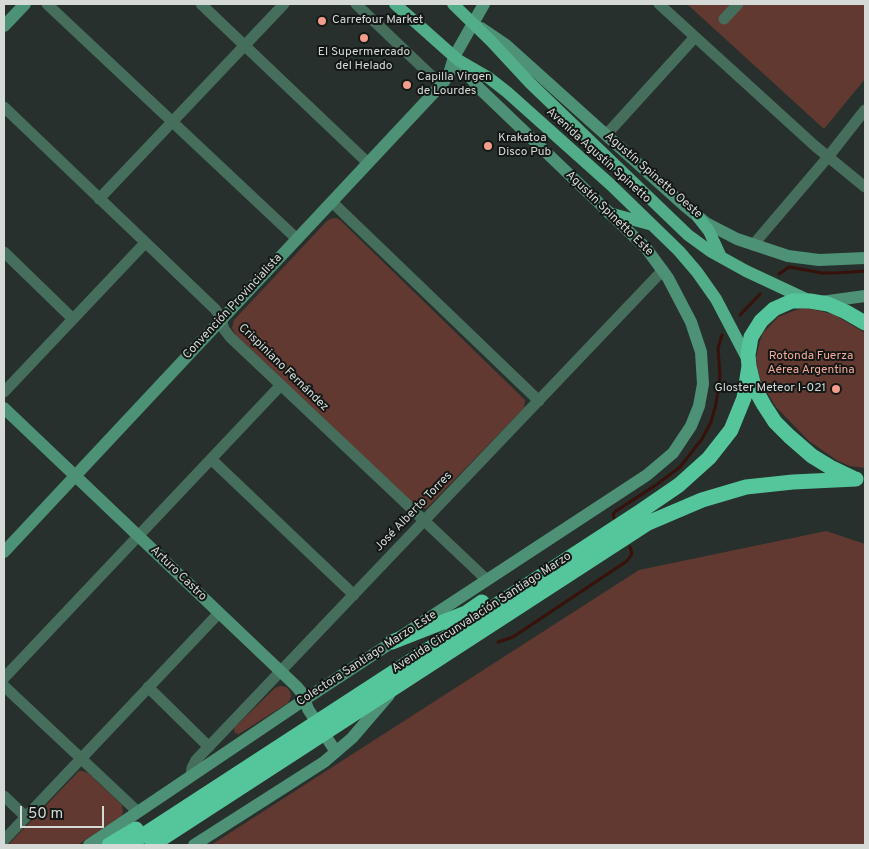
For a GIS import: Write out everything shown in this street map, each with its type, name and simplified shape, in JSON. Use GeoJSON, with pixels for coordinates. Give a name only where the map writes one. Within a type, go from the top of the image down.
{"type":"FeatureCollection","features":[{"type":"Feature","properties":{"kind":"highway"},"geometry":{"type":"LineString","coordinates":[[862,480],[821,462],[796,443],[782,429],[759,397],[754,387],[748,363],[751,337],[757,326],[774,309],[792,301],[814,301],[837,307],[865,323]]}},
{"type":"Feature","properties":{"kind":"highway","name":"Avenida Circunvalación Santiago Marzo"},"geometry":{"type":"LineString","coordinates":[[152,845],[258,776],[320,728],[673,489],[713,453],[731,430],[741,409],[748,382],[748,363]]}},
{"type":"Feature","properties":{"kind":"highway","name":"Avenida Circunvalación Santiago Marzo"},"geometry":{"type":"LineString","coordinates":[[128,845],[270,753],[396,686],[639,529],[669,513],[712,496],[746,487],[793,482],[862,480]]}},
{"type":"Feature","properties":{"kind":"highway"},"geometry":{"type":"LineString","coordinates":[[392,642],[466,613],[546,562],[608,533]]}},
{"type":"Feature","properties":{"kind":"highway"},"geometry":{"type":"LineString","coordinates":[[109,845],[204,785],[270,753]]}},
{"type":"Feature","properties":{"kind":"highway"},"geometry":{"type":"LineString","coordinates":[[170,845],[208,819],[258,776]]}},
{"type":"Feature","properties":{"kind":"main road","name":"Avenida Agustín Spinetto"},"geometry":{"type":"LineString","coordinates":[[395,4],[454,57],[504,90],[611,185],[688,261],[730,322],[748,363]]}},
{"type":"Feature","properties":{"kind":"main road","name":"Avenida Agustín Spinetto"},"geometry":{"type":"LineString","coordinates":[[453,4],[473,22],[530,84],[671,219],[699,243],[765,281],[814,301]]}},
{"type":"Feature","properties":{"kind":"main road"},"geometry":{"type":"LineString","coordinates":[[609,213],[644,222],[654,227]]}},
{"type":"Feature","properties":{"kind":"main road"},"geometry":{"type":"LineString","coordinates":[[698,217],[709,231],[721,257]]}},
{"type":"Feature","properties":{"kind":"street"},"geometry":{"type":"LineString","coordinates":[[4,26],[25,4]]}},
{"type":"Feature","properties":{"kind":"street"},"geometry":{"type":"LineString","coordinates":[[47,4],[297,239]]}},
{"type":"Feature","properties":{"kind":"street"},"geometry":{"type":"LineString","coordinates":[[202,4],[368,163]]}},
{"type":"Feature","properties":{"kind":"street"},"geometry":{"type":"LineString","coordinates":[[99,198],[284,4]]}},
{"type":"Feature","properties":{"kind":"street"},"geometry":{"type":"LineString","coordinates":[[356,4],[441,85]]}},
{"type":"Feature","properties":{"kind":"street","name":"Convención Provincialista"},"geometry":{"type":"LineString","coordinates":[[4,552],[441,85],[448,77],[454,57],[484,4]]}},
{"type":"Feature","properties":{"kind":"street"},"geometry":{"type":"LineString","coordinates":[[659,4],[828,157],[865,187]]}},
{"type":"Feature","properties":{"kind":"street"},"geometry":{"type":"LineString","coordinates":[[724,19],[738,4]]}},
{"type":"Feature","properties":{"kind":"street","name":"Agustín Spinetto Oeste"},"geometry":{"type":"LineString","coordinates":[[473,22],[501,41],[698,217],[721,231],[778,254],[809,259],[865,258]]}},
{"type":"Feature","properties":{"kind":"street"},"geometry":{"type":"LineString","coordinates":[[606,135],[695,37]]}},
{"type":"Feature","properties":{"kind":"street","name":"Agustín Spinetto Este"},"geometry":{"type":"LineString","coordinates":[[454,57],[479,88],[646,248],[664,270],[673,285],[695,331],[702,362],[703,384],[695,416],[686,435],[673,454],[647,475]]}},
{"type":"Feature","properties":{"kind":"street","name":"Crispiniano Fernández"},"geometry":{"type":"LineString","coordinates":[[4,107],[215,309],[228,335],[487,580]]}},
{"type":"Feature","properties":{"kind":"street"},"geometry":{"type":"LineString","coordinates":[[753,245],[828,157],[865,110]]}},
{"type":"Feature","properties":{"kind":"street"},"geometry":{"type":"LineString","coordinates":[[332,202],[538,401]]}},
{"type":"Feature","properties":{"kind":"street"},"geometry":{"type":"LineString","coordinates":[[4,392],[145,242]]}},
{"type":"Feature","properties":{"kind":"street"},"geometry":{"type":"LineString","coordinates":[[4,252],[74,318]]}},
{"type":"Feature","properties":{"kind":"street","name":"José Alberto Torres"},"geometry":{"type":"LineString","coordinates":[[191,776],[193,765],[209,747],[664,270]]}},
{"type":"Feature","properties":{"kind":"street"},"geometry":{"type":"LineString","coordinates":[[814,301],[865,296]]}},
{"type":"Feature","properties":{"kind":"street"},"geometry":{"type":"LineString","coordinates":[[4,678],[281,385]]}},
{"type":"Feature","properties":{"kind":"street","name":"Arturo Castro"},"geometry":{"type":"LineString","coordinates":[[4,408],[298,688],[320,728],[336,752]]}},
{"type":"Feature","properties":{"kind":"street"},"geometry":{"type":"LineString","coordinates":[[211,459],[354,595]]}},
{"type":"Feature","properties":{"kind":"street","name":"Colectora Santiago Marzo Este"},"geometry":{"type":"LineString","coordinates":[[89,845],[304,700],[647,475]]}},
{"type":"Feature","properties":{"kind":"street"},"geometry":{"type":"LineString","coordinates":[[4,840],[219,613]]}},
{"type":"Feature","properties":{"kind":"street"},"geometry":{"type":"LineString","coordinates":[[4,686],[138,812]]}},
{"type":"Feature","properties":{"kind":"street"},"geometry":{"type":"LineString","coordinates":[[194,845],[312,770],[336,752],[356,733],[396,686]]}},
{"type":"Feature","properties":{"kind":"street"},"geometry":{"type":"LineString","coordinates":[[148,687],[209,747]]}},
{"type":"Feature","properties":{"kind":"street"},"geometry":{"type":"LineString","coordinates":[[4,796],[26,817]]}},
{"type":"Feature","properties":{"kind":"green space"},"geometry":{"type":"Polygon","coordinates":[[[687,4],[865,4],[865,79],[824,129],[687,4]]]}},
{"type":"Feature","properties":{"kind":"green space"},"geometry":{"type":"Polygon","coordinates":[[[336,218],[525,400],[524,408],[427,508],[420,509],[415,506],[236,335],[232,328],[234,320],[326,222],[336,218]]]}},
{"type":"Feature","properties":{"kind":"green space","name":"Rotonda Fuerza Aérea Argentina"},"geometry":{"type":"Polygon","coordinates":[[[806,308],[833,314],[865,333],[865,468],[850,466],[838,461],[809,441],[776,407],[761,382],[756,358],[763,333],[778,317],[806,308]]]}},
{"type":"Feature","properties":{"kind":"green space"},"geometry":{"type":"Polygon","coordinates":[[[826,531],[865,544],[865,845],[211,845],[639,570],[826,531]]]}},
{"type":"Feature","properties":{"kind":"green space"},"geometry":{"type":"Polygon","coordinates":[[[280,686],[286,687],[290,691],[291,697],[288,703],[239,734],[235,733],[235,727],[275,688],[280,686]]]}},
{"type":"Feature","properties":{"kind":"green space"},"geometry":{"type":"Polygon","coordinates":[[[79,771],[88,773],[122,805],[123,812],[121,816],[78,845],[8,845],[79,771]]]}},
{"type":"Feature","properties":{"kind":"waterway"},"geometry":{"type":"LineString","coordinates":[[779,274],[789,267],[822,273],[865,271]]}},
{"type":"Feature","properties":{"kind":"waterway"},"geometry":{"type":"LineString","coordinates":[[740,315],[760,294]]}},
{"type":"Feature","properties":{"kind":"waterway"},"geometry":{"type":"LineString","coordinates":[[614,518],[613,514],[616,511],[680,467],[702,439],[711,422],[716,404],[720,376],[718,348],[722,335]]}},
{"type":"Feature","properties":{"kind":"waterway"},"geometry":{"type":"LineString","coordinates":[[498,642],[513,637],[627,561],[632,554],[630,547]]}},
{"type":"Feature","properties":{"kind":"place","name":"Carrefour Market"},"geometry":{"type":"Point","coordinates":[322,21]}},
{"type":"Feature","properties":{"kind":"place","name":"El Supermercado del Helado"},"geometry":{"type":"Point","coordinates":[364,38]}},
{"type":"Feature","properties":{"kind":"place","name":"Capilla Virgen de Lourdes"},"geometry":{"type":"Point","coordinates":[407,85]}},
{"type":"Feature","properties":{"kind":"place","name":"Krakatoa Disco Pub"},"geometry":{"type":"Point","coordinates":[488,146]}},
{"type":"Feature","properties":{"kind":"place","name":"Gloster Meteor I-021"},"geometry":{"type":"Point","coordinates":[836,389]}}]}
